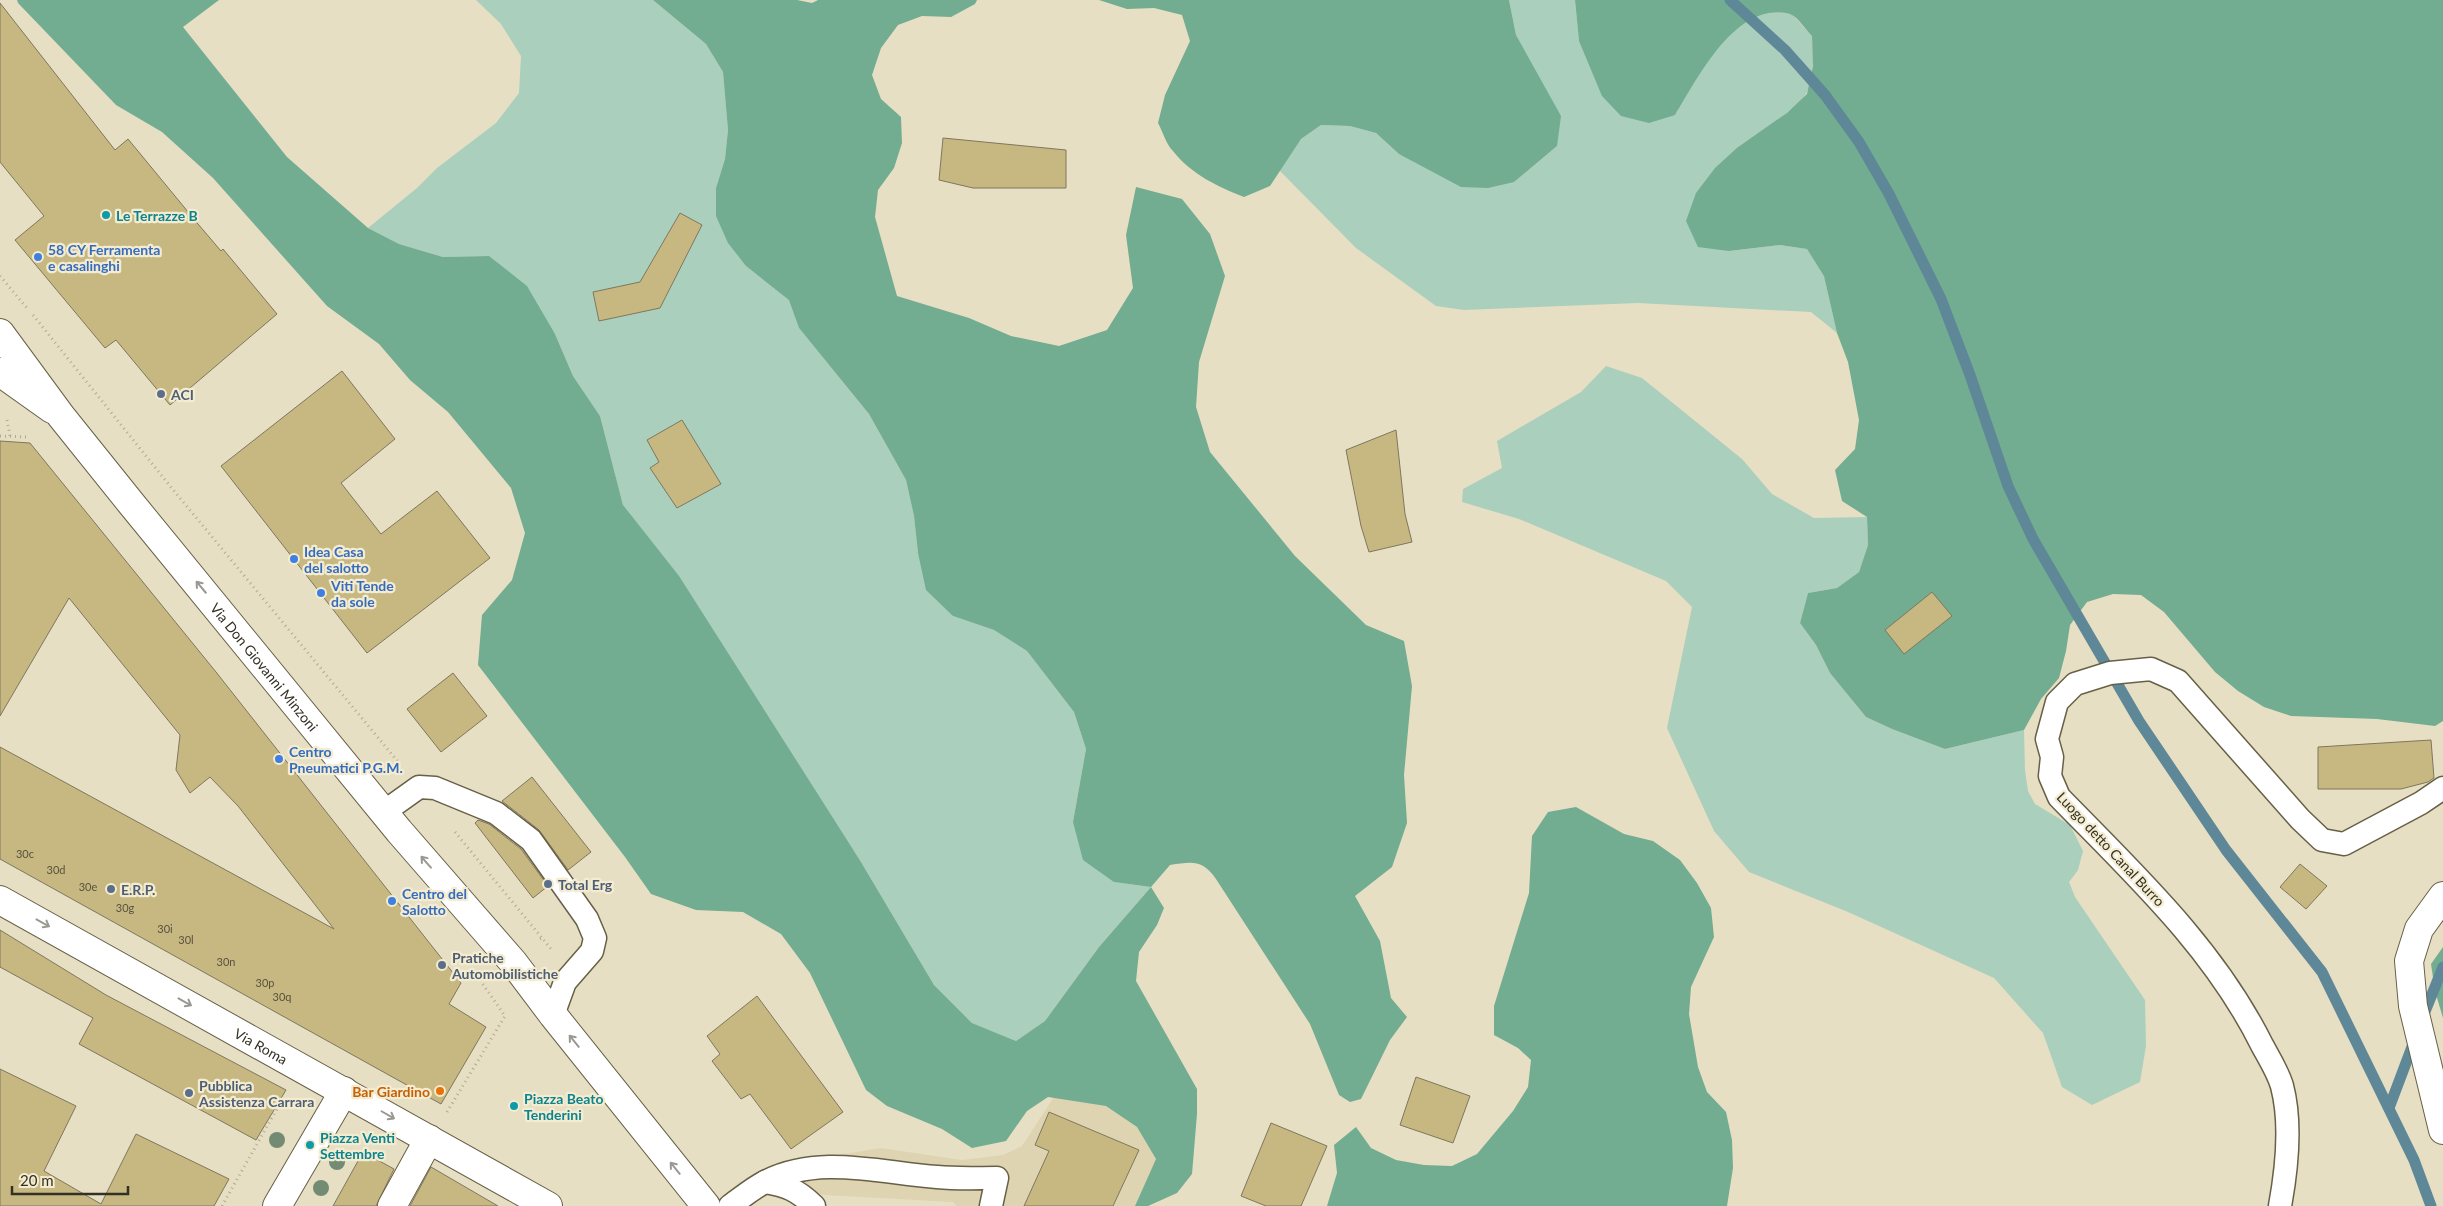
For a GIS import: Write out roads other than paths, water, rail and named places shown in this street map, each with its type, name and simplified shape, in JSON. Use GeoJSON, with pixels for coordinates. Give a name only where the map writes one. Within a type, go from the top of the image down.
{"type":"FeatureCollection","features":[{"type":"Feature","properties":{"kind":"street","name":"Via Don Giovanni Minzoni"},"geometry":{"type":"LineString","coordinates":[[0,333],[61,416],[384,812],[513,962],[553,1015],[706,1206]]}},
{"type":"Feature","properties":{"kind":"street"},"geometry":{"type":"LineString","coordinates":[[0,372],[35,395],[61,416]]}},
{"type":"Feature","properties":{"kind":"street"},"geometry":{"type":"LineString","coordinates":[[0,386],[35,395]]}},
{"type":"Feature","properties":{"kind":"street"},"geometry":{"type":"LineString","coordinates":[[2443,896],[2419,929],[2409,961],[2413,1006],[2443,1130]]}},
{"type":"Feature","properties":{"kind":"street","name":"Via Roma"},"geometry":{"type":"LineString","coordinates":[[0,900],[344,1090],[548,1206]]}},
{"type":"Feature","properties":{"kind":"street"},"geometry":{"type":"LineString","coordinates":[[277,1206],[344,1090]]}},
{"type":"Feature","properties":{"kind":"street"},"geometry":{"type":"LineString","coordinates":[[392,1206],[429,1139]]}},
{"type":"Feature","properties":{"kind":"lane","name":"Luogo detto Canal Burro"},"geometry":{"type":"LineString","coordinates":[[2280,1206],[2288,1132],[2282,1085],[2254,1029],[2212,962],[2165,906],[2060,797],[2050,776],[2052,757],[2047,739],[2057,702],[2075,684],[2110,673],[2151,669],[2178,681],[2300,819],[2322,840],[2344,844],[2443,788]]}},
{"type":"Feature","properties":{"kind":"lane"},"geometry":{"type":"LineString","coordinates":[[384,812],[419,788],[435,788],[496,813],[531,840],[587,919],[595,938],[592,951],[565,982],[553,1015]]}},
{"type":"Feature","properties":{"kind":"lane"},"geometry":{"type":"LineString","coordinates":[[730,1206],[765,1182],[794,1172],[816,1168],[858,1167],[938,1178],[998,1178],[991,1206]]}},
{"type":"Feature","properties":{"kind":"lane"},"geometry":{"type":"LineString","coordinates":[[765,1182],[786,1185],[800,1193],[814,1206]]}},
{"type":"Feature","properties":{"kind":"waterway"},"geometry":{"type":"LineString","coordinates":[[1730,0],[1785,50],[1825,95],[1859,142],[1889,194],[1941,299],[1970,375],[2008,486],[2033,539],[2139,721],[2226,850],[2322,972],[2414,1160],[2431,1206]]}},
{"type":"Feature","properties":{"kind":"waterway"},"geometry":{"type":"LineString","coordinates":[[2422,1019],[2443,967]]}},
{"type":"Feature","properties":{"kind":"waterway"},"geometry":{"type":"LineString","coordinates":[[2389,1108],[2415,1039]]}},
{"type":"Feature","properties":{"kind":"place","name":"Le Terrazze B"},"geometry":{"type":"Point","coordinates":[106,215]}},
{"type":"Feature","properties":{"kind":"place","name":"58 CY Ferramenta e casalinghi"},"geometry":{"type":"Point","coordinates":[38,257]}},
{"type":"Feature","properties":{"kind":"place","name":"ACI"},"geometry":{"type":"Point","coordinates":[161,394]}},
{"type":"Feature","properties":{"kind":"place","name":"Idea Casa del salotto"},"geometry":{"type":"Point","coordinates":[294,559]}},
{"type":"Feature","properties":{"kind":"place","name":"Viti Tende da sole"},"geometry":{"type":"Point","coordinates":[321,593]}},
{"type":"Feature","properties":{"kind":"place","name":"Centro Pneumatici P.G.M."},"geometry":{"type":"Point","coordinates":[279,759]}},
{"type":"Feature","properties":{"kind":"place","name":"Total Erg"},"geometry":{"type":"Point","coordinates":[548,884]}},
{"type":"Feature","properties":{"kind":"place","name":"E.R.P."},"geometry":{"type":"Point","coordinates":[111,889]}},
{"type":"Feature","properties":{"kind":"place","name":"Centro del Salotto"},"geometry":{"type":"Point","coordinates":[392,901]}},
{"type":"Feature","properties":{"kind":"place","name":"Pratiche Automobilistiche"},"geometry":{"type":"Point","coordinates":[442,965]}},
{"type":"Feature","properties":{"kind":"place","name":"Bar Giardino"},"geometry":{"type":"Point","coordinates":[440,1091]}},
{"type":"Feature","properties":{"kind":"place","name":"Pubblica Assistenza Carrara"},"geometry":{"type":"Point","coordinates":[189,1093]}},
{"type":"Feature","properties":{"kind":"place","name":"Piazza Beato Tenderini"},"geometry":{"type":"Point","coordinates":[514,1106]}},
{"type":"Feature","properties":{"kind":"place","name":"Piazza Venti Settembre"},"geometry":{"type":"Point","coordinates":[310,1145]}}]}
